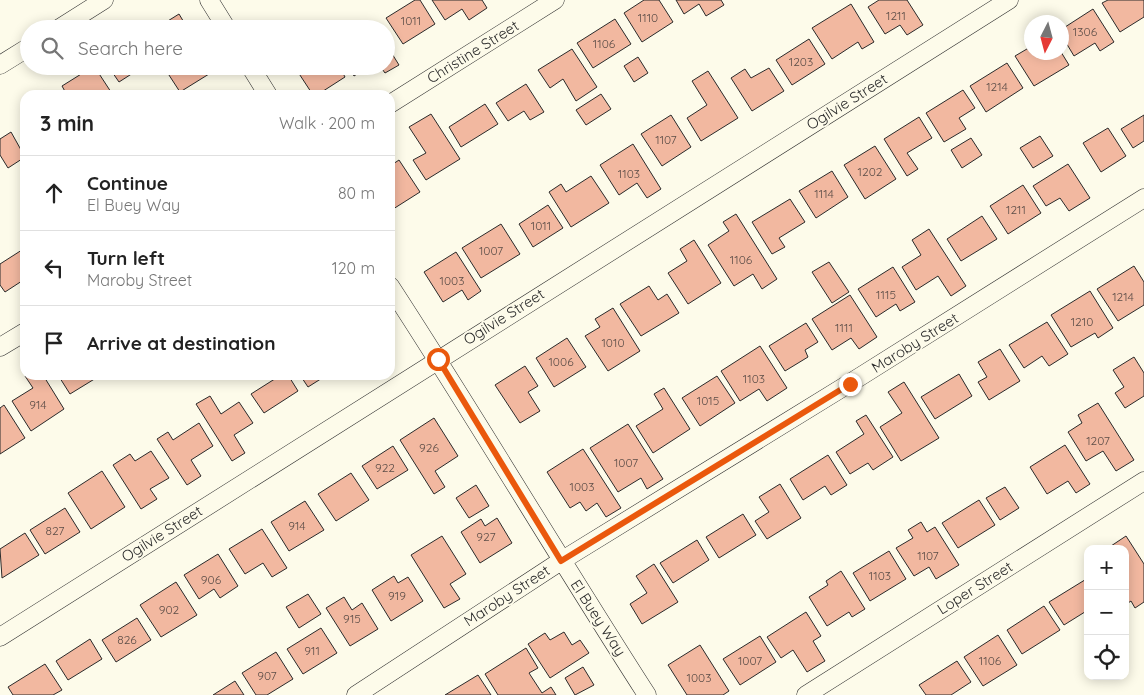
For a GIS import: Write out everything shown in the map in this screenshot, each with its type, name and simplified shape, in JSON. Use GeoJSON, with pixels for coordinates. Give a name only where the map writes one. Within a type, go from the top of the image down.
{"type":"FeatureCollection","features":[{"type":"Feature","properties":{"kind":"street"},"geometry":{"type":"LineString","coordinates":[[72,20],[104,0]]}},
{"type":"Feature","properties":{"kind":"street"},"geometry":{"type":"LineString","coordinates":[[209,0],[221,20]]}},
{"type":"Feature","properties":{"kind":"street","name":"Christine Street"},"geometry":{"type":"LineString","coordinates":[[395,101],[555,0]]}},
{"type":"Feature","properties":{"kind":"street","name":"Ogilvie Street"},"geometry":{"type":"LineString","coordinates":[[0,637],[1009,0]]}},
{"type":"Feature","properties":{"kind":"street"},"geometry":{"type":"LineString","coordinates":[[0,65],[20,53]]}},
{"type":"Feature","properties":{"kind":"street"},"geometry":{"type":"LineString","coordinates":[[256,75],[265,90]]}},
{"type":"Feature","properties":{"kind":"street","name":"Maroby Street"},"geometry":{"type":"LineString","coordinates":[[356,695],[561,561],[850,384],[1144,198]]}},
{"type":"Feature","properties":{"kind":"street","name":"El Buey Way"},"geometry":{"type":"LineString","coordinates":[[395,294],[438,359],[561,561],[648,695]]}},
{"type":"Feature","properties":{"kind":"street"},"geometry":{"type":"LineString","coordinates":[[0,347],[20,335]]}},
{"type":"Feature","properties":{"kind":"street","name":"Loper Street"},"geometry":{"type":"LineString","coordinates":[[806,695],[1144,481]]}},
{"type":"Feature","properties":{"kind":"building"},"geometry":{"type":"Polygon","coordinates":[[[415,0],[420,0],[435,24],[403,44],[395,32],[395,20],[387,20],[386,18],[415,0]]]}},
{"type":"Feature","properties":{"kind":"building"},"geometry":{"type":"Polygon","coordinates":[[[432,0],[482,0],[487,8],[469,20],[462,9],[445,20],[432,0]]]}},
{"type":"Feature","properties":{"kind":"building"},"geometry":{"type":"Polygon","coordinates":[[[644,0],[659,0],[673,22],[642,42],[624,13],[644,0]]]}},
{"type":"Feature","properties":{"kind":"building"},"geometry":{"type":"Polygon","coordinates":[[[676,0],[721,0],[724,5],[706,16],[699,4],[684,14],[676,0]]]}},
{"type":"Feature","properties":{"kind":"building"},"geometry":{"type":"Polygon","coordinates":[[[879,0],[907,0],[923,25],[907,35],[900,25],[885,34],[868,7],[879,0]]]}},
{"type":"Feature","properties":{"kind":"building"},"geometry":{"type":"Polygon","coordinates":[[[1108,0],[1144,0],[1144,17],[1120,32],[1102,3],[1108,0]]]}},
{"type":"Feature","properties":{"kind":"building"},"geometry":{"type":"Polygon","coordinates":[[[851,4],[874,42],[862,49],[858,42],[832,59],[812,28],[851,4]]]}},
{"type":"Feature","properties":{"kind":"building"},"geometry":{"type":"Polygon","coordinates":[[[1093,9],[1114,42],[1100,51],[1095,43],[1074,56],[1069,48],[1069,24],[1093,9]]]}},
{"type":"Feature","properties":{"kind":"building"},"geometry":{"type":"Polygon","coordinates":[[[179,14],[183,20],[169,20],[179,14]]]}},
{"type":"Feature","properties":{"kind":"building"},"geometry":{"type":"Polygon","coordinates":[[[615,19],[631,44],[593,68],[577,43],[615,19]]]}},
{"type":"Feature","properties":{"kind":"building"},"geometry":{"type":"Polygon","coordinates":[[[809,39],[825,64],[792,85],[776,60],[809,39]]]}},
{"type":"Feature","properties":{"kind":"building"},"geometry":{"type":"Polygon","coordinates":[[[572,49],[597,87],[576,101],[563,79],[550,88],[538,70],[572,49]]]}},
{"type":"Feature","properties":{"kind":"building"},"geometry":{"type":"Polygon","coordinates":[[[1024,51],[1024,60],[1066,60],[1069,65],[1034,86],[1015,56],[1024,51]]]}},
{"type":"Feature","properties":{"kind":"building"},"geometry":{"type":"Polygon","coordinates":[[[638,57],[648,73],[634,82],[624,66],[638,57]]]}},
{"type":"Feature","properties":{"kind":"building"},"geometry":{"type":"Polygon","coordinates":[[[395,59],[399,65],[395,67],[395,59]]]}},
{"type":"Feature","properties":{"kind":"building"},"geometry":{"type":"Polygon","coordinates":[[[1007,63],[1023,88],[986,112],[970,86],[1007,63]]]}},
{"type":"Feature","properties":{"kind":"building"},"geometry":{"type":"Polygon","coordinates":[[[769,68],[784,91],[752,111],[731,78],[745,69],[751,78],[769,68]]]}},
{"type":"Feature","properties":{"kind":"building"},"geometry":{"type":"Polygon","coordinates":[[[708,71],[738,118],[701,141],[687,118],[707,105],[692,81],[708,71]]]}},
{"type":"Feature","properties":{"kind":"building"},"geometry":{"type":"Polygon","coordinates":[[[80,75],[100,75],[110,90],[64,90],[62,86],[80,75]]]}},
{"type":"Feature","properties":{"kind":"building"},"geometry":{"type":"Polygon","coordinates":[[[114,75],[130,75],[119,82],[114,75]]]}},
{"type":"Feature","properties":{"kind":"building"},"geometry":{"type":"Polygon","coordinates":[[[169,75],[207,75],[183,90],[179,90],[169,75]]]}},
{"type":"Feature","properties":{"kind":"building"},"geometry":{"type":"Polygon","coordinates":[[[300,75],[344,75],[345,77],[325,90],[310,90],[300,75]]]}},
{"type":"Feature","properties":{"kind":"building"},"geometry":{"type":"Polygon","coordinates":[[[526,84],[544,112],[530,120],[524,111],[508,121],[496,103],[526,84]]]}},
{"type":"Feature","properties":{"kind":"building"},"geometry":{"type":"Polygon","coordinates":[[[963,90],[975,108],[959,118],[966,129],[944,142],[926,113],[963,90]]]}},
{"type":"Feature","properties":{"kind":"building"},"geometry":{"type":"Polygon","coordinates":[[[601,94],[611,109],[586,125],[576,110],[601,94]]]}},
{"type":"Feature","properties":{"kind":"building"},"geometry":{"type":"Polygon","coordinates":[[[485,104],[498,124],[461,147],[449,127],[485,104]]]}},
{"type":"Feature","properties":{"kind":"building"},"geometry":{"type":"Polygon","coordinates":[[[431,114],[460,159],[426,180],[413,160],[426,153],[409,127],[431,114]]]}},
{"type":"Feature","properties":{"kind":"building"},"geometry":{"type":"Polygon","coordinates":[[[671,115],[691,147],[662,166],[641,134],[671,115]]]}},
{"type":"Feature","properties":{"kind":"building"},"geometry":{"type":"Polygon","coordinates":[[[1144,115],[1144,141],[1133,148],[1121,129],[1144,115]]]}},
{"type":"Feature","properties":{"kind":"building"},"geometry":{"type":"Polygon","coordinates":[[[919,117],[932,138],[907,153],[918,169],[907,176],[884,139],[919,117]]]}},
{"type":"Feature","properties":{"kind":"building"},"geometry":{"type":"Polygon","coordinates":[[[1108,128],[1126,156],[1101,172],[1083,143],[1108,128]]]}},
{"type":"Feature","properties":{"kind":"building"},"geometry":{"type":"Polygon","coordinates":[[[11,132],[20,148],[20,160],[8,168],[0,155],[0,139],[11,132]]]}},
{"type":"Feature","properties":{"kind":"building"},"geometry":{"type":"Polygon","coordinates":[[[1040,136],[1053,156],[1033,168],[1020,148],[1040,136]]]}},
{"type":"Feature","properties":{"kind":"building"},"geometry":{"type":"Polygon","coordinates":[[[971,138],[982,155],[962,168],[951,150],[971,138]]]}},
{"type":"Feature","properties":{"kind":"building"},"geometry":{"type":"Polygon","coordinates":[[[633,144],[661,189],[647,198],[637,183],[619,195],[600,165],[633,144]]]}},
{"type":"Feature","properties":{"kind":"building"},"geometry":{"type":"Polygon","coordinates":[[[875,146],[896,179],[865,199],[844,165],[875,146]]]}},
{"type":"Feature","properties":{"kind":"building"},"geometry":{"type":"Polygon","coordinates":[[[399,160],[420,192],[395,208],[395,163],[399,160]]]}},
{"type":"Feature","properties":{"kind":"building"},"geometry":{"type":"Polygon","coordinates":[[[1068,164],[1090,198],[1069,211],[1060,198],[1046,206],[1033,186],[1068,164]]]}},
{"type":"Feature","properties":{"kind":"building"},"geometry":{"type":"Polygon","coordinates":[[[832,171],[848,197],[816,218],[799,191],[832,171]]]}},
{"type":"Feature","properties":{"kind":"building"},"geometry":{"type":"Polygon","coordinates":[[[591,176],[609,203],[571,227],[549,192],[561,184],[566,192],[591,176]]]}},
{"type":"Feature","properties":{"kind":"building"},"geometry":{"type":"Polygon","coordinates":[[[1023,185],[1041,213],[1008,234],[990,206],[1023,185]]]}},
{"type":"Feature","properties":{"kind":"building"},"geometry":{"type":"Polygon","coordinates":[[[790,199],[805,222],[779,238],[785,247],[772,254],[752,222],[790,199]]]}},
{"type":"Feature","properties":{"kind":"building"},"geometry":{"type":"Polygon","coordinates":[[[548,205],[563,228],[533,247],[519,224],[548,205]]]}},
{"type":"Feature","properties":{"kind":"building"},"geometry":{"type":"Polygon","coordinates":[[[736,214],[777,279],[762,289],[753,274],[734,286],[708,245],[729,231],[723,222],[736,214]]]}},
{"type":"Feature","properties":{"kind":"building"},"geometry":{"type":"Polygon","coordinates":[[[982,216],[997,239],[961,261],[947,239],[982,216]]]}},
{"type":"Feature","properties":{"kind":"building"},"geometry":{"type":"Polygon","coordinates":[[[501,224],[520,254],[481,278],[462,248],[501,224]]]}},
{"type":"Feature","properties":{"kind":"building"},"geometry":{"type":"Polygon","coordinates":[[[929,229],[966,286],[951,296],[938,276],[916,290],[902,267],[921,255],[912,240],[929,229]]]}},
{"type":"Feature","properties":{"kind":"building"},"geometry":{"type":"Polygon","coordinates":[[[694,240],[721,283],[688,304],[668,273],[687,261],[680,249],[694,240]]]}},
{"type":"Feature","properties":{"kind":"building"},"geometry":{"type":"Polygon","coordinates":[[[20,251],[20,282],[5,292],[0,285],[0,264],[20,251]]]}},
{"type":"Feature","properties":{"kind":"building"},"geometry":{"type":"Polygon","coordinates":[[[456,252],[481,291],[468,300],[462,290],[443,302],[424,272],[456,252]]]}},
{"type":"Feature","properties":{"kind":"building"},"geometry":{"type":"Polygon","coordinates":[[[829,262],[849,292],[832,303],[812,272],[829,262]]]}},
{"type":"Feature","properties":{"kind":"building"},"geometry":{"type":"Polygon","coordinates":[[[1134,266],[1144,282],[1144,305],[1118,321],[1097,289],[1134,266]]]}},
{"type":"Feature","properties":{"kind":"building"},"geometry":{"type":"Polygon","coordinates":[[[893,267],[915,302],[900,311],[896,304],[876,317],[858,289],[893,267]]]}},
{"type":"Feature","properties":{"kind":"building"},"geometry":{"type":"Polygon","coordinates":[[[649,286],[658,300],[667,294],[679,313],[641,336],[620,304],[649,286]]]}},
{"type":"Feature","properties":{"kind":"building"},"geometry":{"type":"Polygon","coordinates":[[[1090,291],[1113,328],[1098,338],[1095,333],[1071,347],[1051,315],[1090,291]]]}},
{"type":"Feature","properties":{"kind":"building"},"geometry":{"type":"Polygon","coordinates":[[[850,295],[877,337],[859,349],[851,338],[832,350],[812,319],[850,295]]]}},
{"type":"Feature","properties":{"kind":"building"},"geometry":{"type":"Polygon","coordinates":[[[613,308],[640,351],[608,371],[585,336],[600,327],[595,319],[613,308]]]}},
{"type":"Feature","properties":{"kind":"building"},"geometry":{"type":"Polygon","coordinates":[[[1047,322],[1068,354],[1049,366],[1042,356],[1024,368],[1009,345],[1047,322]]]}},
{"type":"Feature","properties":{"kind":"building"},"geometry":{"type":"Polygon","coordinates":[[[806,323],[818,342],[805,350],[808,357],[785,371],[769,346],[806,323]]]}},
{"type":"Feature","properties":{"kind":"building"},"geometry":{"type":"Polygon","coordinates":[[[567,338],[586,367],[554,387],[536,358],[567,338]]]}},
{"type":"Feature","properties":{"kind":"building"},"geometry":{"type":"Polygon","coordinates":[[[760,346],[787,388],[767,401],[759,389],[740,401],[721,371],[760,346]]]}},
{"type":"Feature","properties":{"kind":"building"},"geometry":{"type":"Polygon","coordinates":[[[1000,349],[1020,381],[989,400],[978,382],[987,377],[978,362],[1000,349]]]}},
{"type":"Feature","properties":{"kind":"building"},"geometry":{"type":"Polygon","coordinates":[[[1134,357],[1144,373],[1144,396],[1125,408],[1115,393],[1124,387],[1113,370],[1134,357]]]}},
{"type":"Feature","properties":{"kind":"building"},"geometry":{"type":"Polygon","coordinates":[[[525,366],[538,386],[528,392],[540,411],[520,423],[495,385],[525,366]]]}},
{"type":"Feature","properties":{"kind":"building"},"geometry":{"type":"Polygon","coordinates":[[[959,374],[972,396],[935,419],[921,397],[959,374]]]}},
{"type":"Feature","properties":{"kind":"building"},"geometry":{"type":"Polygon","coordinates":[[[717,376],[735,403],[700,426],[682,398],[717,376]]]}},
{"type":"Feature","properties":{"kind":"building"},"geometry":{"type":"Polygon","coordinates":[[[28,380],[46,380],[64,409],[31,431],[12,401],[33,388],[28,380]]]}},
{"type":"Feature","properties":{"kind":"building"},"geometry":{"type":"Polygon","coordinates":[[[61,380],[93,380],[70,394],[61,380]]]}},
{"type":"Feature","properties":{"kind":"building"},"geometry":{"type":"Polygon","coordinates":[[[273,380],[291,380],[298,391],[264,413],[251,394],[273,380]]]}},
{"type":"Feature","properties":{"kind":"building"},"geometry":{"type":"Polygon","coordinates":[[[303,380],[319,380],[308,387],[303,380]]]}},
{"type":"Feature","properties":{"kind":"building"},"geometry":{"type":"Polygon","coordinates":[[[904,382],[939,438],[901,461],[880,427],[902,413],[888,392],[904,382]]]}},
{"type":"Feature","properties":{"kind":"building"},"geometry":{"type":"Polygon","coordinates":[[[664,388],[690,429],[653,453],[636,426],[663,409],[654,394],[664,388]]]}},
{"type":"Feature","properties":{"kind":"building"},"geometry":{"type":"Polygon","coordinates":[[[210,396],[221,414],[239,402],[253,423],[234,435],[245,453],[232,461],[196,404],[210,396]]]}},
{"type":"Feature","properties":{"kind":"building"},"geometry":{"type":"Polygon","coordinates":[[[1098,403],[1134,460],[1116,471],[1103,451],[1086,461],[1068,432],[1082,423],[1078,415],[1098,403]]]}},
{"type":"Feature","properties":{"kind":"building"},"geometry":{"type":"Polygon","coordinates":[[[4,405],[25,438],[0,454],[0,408],[4,405]]]}},
{"type":"Feature","properties":{"kind":"building"},"geometry":{"type":"Polygon","coordinates":[[[866,415],[893,457],[873,470],[868,463],[850,474],[836,452],[864,434],[856,421],[866,415]]]}},
{"type":"Feature","properties":{"kind":"building"},"geometry":{"type":"Polygon","coordinates":[[[434,418],[458,456],[435,471],[445,487],[434,494],[400,440],[434,418]]]}},
{"type":"Feature","properties":{"kind":"building"},"geometry":{"type":"Polygon","coordinates":[[[199,423],[213,446],[191,460],[201,476],[187,485],[157,439],[168,432],[173,440],[199,423]]]}},
{"type":"Feature","properties":{"kind":"building"},"geometry":{"type":"Polygon","coordinates":[[[628,424],[663,479],[647,489],[641,478],[618,492],[590,448],[628,424]]]}},
{"type":"Feature","properties":{"kind":"building"},"geometry":{"type":"Polygon","coordinates":[[[1065,445],[1090,484],[1076,493],[1068,481],[1047,494],[1030,467],[1065,445]]]}},
{"type":"Feature","properties":{"kind":"building"},"geometry":{"type":"Polygon","coordinates":[[[393,446],[408,470],[377,489],[362,466],[393,446]]]}},
{"type":"Feature","properties":{"kind":"building"},"geometry":{"type":"Polygon","coordinates":[[[583,449],[621,508],[606,517],[597,503],[586,511],[580,502],[570,508],[547,472],[583,449]]]}},
{"type":"Feature","properties":{"kind":"building"},"geometry":{"type":"Polygon","coordinates":[[[151,451],[169,478],[150,489],[157,499],[141,509],[113,465],[130,454],[135,461],[151,451]]]}},
{"type":"Feature","properties":{"kind":"building"},"geometry":{"type":"Polygon","coordinates":[[[828,455],[847,485],[831,495],[825,486],[803,500],[790,479],[828,455]]]}},
{"type":"Feature","properties":{"kind":"building"},"geometry":{"type":"Polygon","coordinates":[[[102,471],[125,507],[91,529],[68,493],[102,471]]]}},
{"type":"Feature","properties":{"kind":"building"},"geometry":{"type":"Polygon","coordinates":[[[351,473],[369,500],[336,521],[318,494],[351,473]]]}},
{"type":"Feature","properties":{"kind":"building"},"geometry":{"type":"Polygon","coordinates":[[[780,484],[801,518],[767,539],[755,521],[769,512],[759,497],[780,484]]]}},
{"type":"Feature","properties":{"kind":"building"},"geometry":{"type":"Polygon","coordinates":[[[476,485],[489,506],[469,518],[456,498],[476,485]]]}},
{"type":"Feature","properties":{"kind":"building"},"geometry":{"type":"Polygon","coordinates":[[[1005,487],[1019,508],[1000,520],[986,498],[1005,487]]]}},
{"type":"Feature","properties":{"kind":"building"},"geometry":{"type":"Polygon","coordinates":[[[979,500],[995,525],[958,548],[942,523],[979,500]]]}},
{"type":"Feature","properties":{"kind":"building"},"geometry":{"type":"Polygon","coordinates":[[[305,501],[324,530],[289,551],[271,522],[305,501]]]}},
{"type":"Feature","properties":{"kind":"building"},"geometry":{"type":"Polygon","coordinates":[[[65,508],[80,532],[45,554],[30,530],[65,508]]]}},
{"type":"Feature","properties":{"kind":"building"},"geometry":{"type":"Polygon","coordinates":[[[743,514],[756,535],[719,558],[706,537],[743,514]]]}},
{"type":"Feature","properties":{"kind":"building"},"geometry":{"type":"Polygon","coordinates":[[[497,518],[512,543],[480,563],[461,532],[481,519],[485,526],[497,518]]]}},
{"type":"Feature","properties":{"kind":"building"},"geometry":{"type":"Polygon","coordinates":[[[921,522],[927,532],[935,527],[959,565],[936,579],[929,567],[914,576],[896,548],[913,538],[908,530],[921,522]]]}},
{"type":"Feature","properties":{"kind":"building"},"geometry":{"type":"Polygon","coordinates":[[[262,529],[287,568],[272,577],[263,563],[245,574],[229,549],[262,529]]]}},
{"type":"Feature","properties":{"kind":"building"},"geometry":{"type":"Polygon","coordinates":[[[25,533],[39,555],[2,578],[0,549],[25,533]]]}},
{"type":"Feature","properties":{"kind":"building"},"geometry":{"type":"Polygon","coordinates":[[[442,536],[466,574],[450,584],[460,599],[444,608],[411,555],[442,536]]]}},
{"type":"Feature","properties":{"kind":"building"},"geometry":{"type":"Polygon","coordinates":[[[1126,536],[1144,564],[1144,602],[1135,608],[1131,601],[1129,602],[1129,545],[1112,545],[1126,536]]]}},
{"type":"Feature","properties":{"kind":"building"},"geometry":{"type":"Polygon","coordinates":[[[697,540],[709,560],[673,583],[660,563],[697,540]]]}},
{"type":"Feature","properties":{"kind":"building"},"geometry":{"type":"Polygon","coordinates":[[[889,551],[906,579],[870,601],[853,573],[889,551]]]}},
{"type":"Feature","properties":{"kind":"building"},"geometry":{"type":"Polygon","coordinates":[[[218,554],[238,586],[220,598],[214,589],[199,599],[184,575],[218,554]]]}},
{"type":"Feature","properties":{"kind":"building"},"geometry":{"type":"Polygon","coordinates":[[[654,564],[678,602],[642,624],[630,604],[647,593],[636,576],[654,564]]]}},
{"type":"Feature","properties":{"kind":"building"},"geometry":{"type":"Polygon","coordinates":[[[841,571],[865,609],[852,617],[849,612],[827,626],[809,597],[828,585],[826,581],[841,571]]]}},
{"type":"Feature","properties":{"kind":"building"},"geometry":{"type":"Polygon","coordinates":[[[394,576],[398,583],[408,577],[423,601],[391,621],[372,590],[394,576]]]}},
{"type":"Feature","properties":{"kind":"building"},"geometry":{"type":"Polygon","coordinates":[[[1084,580],[1084,612],[1064,625],[1049,602],[1084,580]]]}},
{"type":"Feature","properties":{"kind":"building"},"geometry":{"type":"Polygon","coordinates":[[[176,582],[197,615],[161,637],[140,605],[176,582]]]}},
{"type":"Feature","properties":{"kind":"building"},"geometry":{"type":"Polygon","coordinates":[[[308,594],[321,614],[299,628],[286,607],[308,594]]]}},
{"type":"Feature","properties":{"kind":"building"},"geometry":{"type":"Polygon","coordinates":[[[344,597],[352,610],[362,603],[378,629],[350,646],[326,608],[344,597]]]}},
{"type":"Feature","properties":{"kind":"building"},"geometry":{"type":"Polygon","coordinates":[[[1044,606],[1060,630],[1022,654],[1007,630],[1044,606]]]}},
{"type":"Feature","properties":{"kind":"building"},"geometry":{"type":"Polygon","coordinates":[[[806,612],[821,636],[813,641],[825,661],[807,672],[793,650],[781,658],[767,637],[806,612]]]}},
{"type":"Feature","properties":{"kind":"building"},"geometry":{"type":"Polygon","coordinates":[[[137,618],[151,640],[116,662],[102,640],[137,618]]]}},
{"type":"Feature","properties":{"kind":"building"},"geometry":{"type":"Polygon","coordinates":[[[321,628],[337,653],[303,674],[287,649],[321,628]]]}},
{"type":"Feature","properties":{"kind":"building"},"geometry":{"type":"Polygon","coordinates":[[[564,632],[572,645],[580,640],[589,653],[550,678],[528,644],[545,633],[550,640],[564,632]]]}},
{"type":"Feature","properties":{"kind":"building"},"geometry":{"type":"Polygon","coordinates":[[[998,635],[1017,665],[983,686],[964,657],[998,635]]]}},
{"type":"Feature","properties":{"kind":"building"},"geometry":{"type":"Polygon","coordinates":[[[760,636],[776,662],[740,685],[723,659],[760,636]]]}},
{"type":"Feature","properties":{"kind":"building"},"geometry":{"type":"Polygon","coordinates":[[[90,639],[102,659],[68,680],[56,661],[90,639]]]}},
{"type":"Feature","properties":{"kind":"building"},"geometry":{"type":"Polygon","coordinates":[[[700,645],[729,691],[723,695],[687,695],[668,665],[700,645]]]}},
{"type":"Feature","properties":{"kind":"building"},"geometry":{"type":"Polygon","coordinates":[[[526,648],[538,668],[529,673],[542,693],[551,687],[556,695],[498,695],[485,674],[526,648]]]}},
{"type":"Feature","properties":{"kind":"building"},"geometry":{"type":"Polygon","coordinates":[[[276,652],[293,679],[267,695],[256,695],[242,673],[276,652]]]}},
{"type":"Feature","properties":{"kind":"building"},"geometry":{"type":"Polygon","coordinates":[[[957,661],[971,682],[951,695],[926,695],[919,685],[957,661]]]}},
{"type":"Feature","properties":{"kind":"building"},"geometry":{"type":"Polygon","coordinates":[[[45,664],[62,690],[53,695],[13,695],[8,687],[45,664]]]}},
{"type":"Feature","properties":{"kind":"building"},"geometry":{"type":"Polygon","coordinates":[[[583,667],[594,685],[575,695],[565,678],[583,667]]]}},
{"type":"Feature","properties":{"kind":"building"},"geometry":{"type":"Polygon","coordinates":[[[478,675],[491,695],[445,695],[478,675]]]}},
{"type":"Feature","properties":{"kind":"building"},"geometry":{"type":"Polygon","coordinates":[[[235,681],[244,695],[213,695],[235,681]]]}},
{"type":"Feature","properties":{"kind":"route"},"geometry":{"type":"LineString","coordinates":[[438,359],[561,561],[850,384]]}}]}
